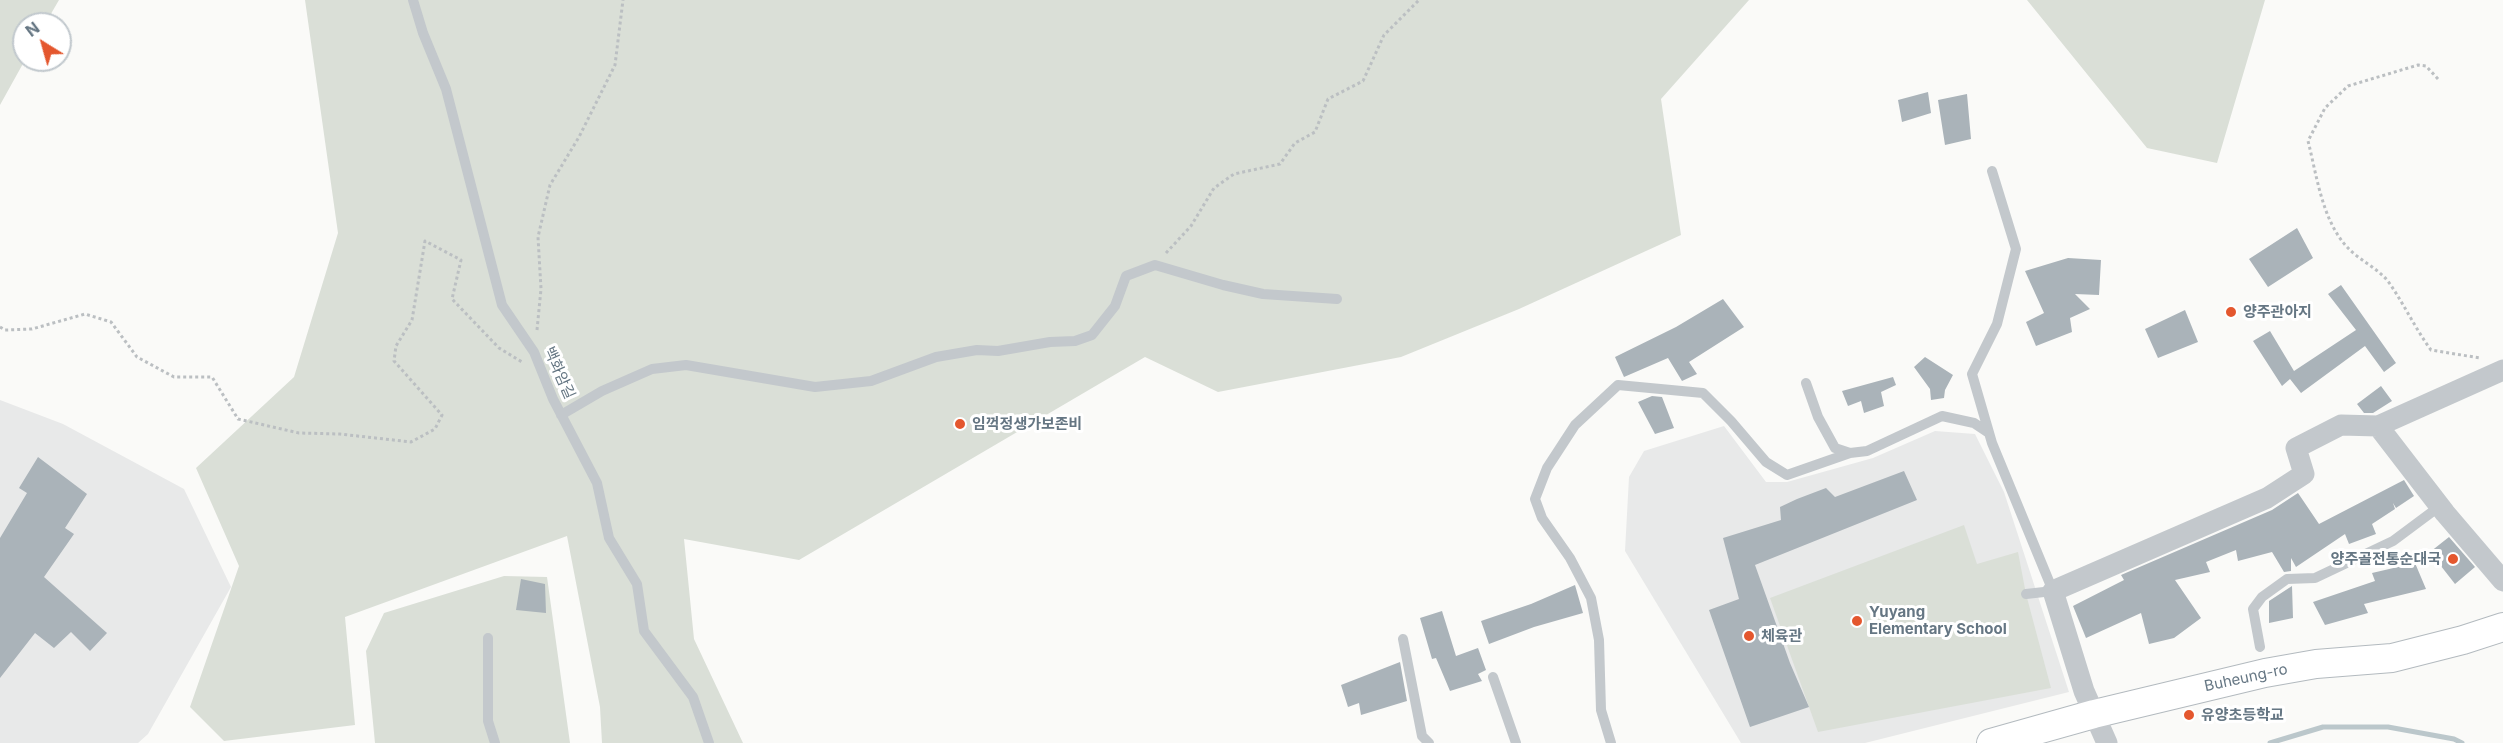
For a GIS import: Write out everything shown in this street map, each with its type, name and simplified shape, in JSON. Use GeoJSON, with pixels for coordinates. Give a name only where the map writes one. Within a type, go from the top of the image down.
{"type":"FeatureCollection","features":[{"type":"Feature","properties":{"kind":"main road","name":"Buheung-ro"},"geometry":{"type":"LineString","coordinates":[[1991,743],[2094,714],[2265,673],[2316,664],[2392,658],[2503,627]]}},
{"type":"Feature","properties":{"kind":"street"},"geometry":{"type":"LineString","coordinates":[[2107,743],[2084,692],[2053,591],[2267,498],[2304,474],[2296,448],[2341,425],[2378,426],[2495,365]]}},
{"type":"Feature","properties":{"kind":"street"},"geometry":{"type":"LineString","coordinates":[[2378,426],[2440,506],[2503,581]]}},
{"type":"Feature","properties":{"kind":"lane","name":"백화암길"},"geometry":{"type":"LineString","coordinates":[[413,0],[423,33],[446,89],[502,305],[534,352],[561,415],[597,483],[609,538],[638,584],[644,631],[693,697],[709,743]]}},
{"type":"Feature","properties":{"kind":"lane"},"geometry":{"type":"LineString","coordinates":[[1992,171],[2016,249],[1997,324],[1972,374],[1989,433],[2053,591],[2026,594]]}},
{"type":"Feature","properties":{"kind":"lane"},"geometry":{"type":"LineString","coordinates":[[561,415],[602,392],[652,369],[686,365],[815,387],[871,381],[936,357],[977,350],[998,351],[1050,342],[1075,341],[1092,335],[1115,306],[1126,276],[1155,265],[1263,294],[1337,299]]}},
{"type":"Feature","properties":{"kind":"lane"},"geometry":{"type":"LineString","coordinates":[[1806,383],[1818,417],[1835,448],[1850,453]]}},
{"type":"Feature","properties":{"kind":"lane"},"geometry":{"type":"LineString","coordinates":[[1611,743],[1601,710],[1599,640],[1591,598],[1570,558],[1542,518],[1535,499],[1547,468],[1575,425],[1618,385],[1703,393],[1766,462],[1787,475],[1850,453],[1867,451],[1942,416],[1974,423],[1989,433]]}},
{"type":"Feature","properties":{"kind":"lane"},"geometry":{"type":"LineString","coordinates":[[2260,646],[2253,609],[2262,597],[2287,579],[2315,578],[2393,541],[2440,506]]}},
{"type":"Feature","properties":{"kind":"lane"},"geometry":{"type":"LineString","coordinates":[[488,638],[488,721],[495,743]]}},
{"type":"Feature","properties":{"kind":"lane"},"geometry":{"type":"LineString","coordinates":[[1403,639],[1422,736],[1429,743]]}},
{"type":"Feature","properties":{"kind":"lane"},"geometry":{"type":"LineString","coordinates":[[1493,677],[1516,743]]}},
{"type":"Feature","properties":{"kind":"path"},"geometry":{"type":"LineString","coordinates":[[0,327],[5,330],[32,328],[85,314],[111,322],[137,357],[174,377],[212,377],[238,419],[299,433],[340,434],[411,442],[435,429],[442,415],[394,362],[396,346],[412,320],[425,241],[461,260],[453,299],[499,348],[527,365],[534,352],[541,289],[538,237],[550,185],[579,137],[615,65],[623,0]]}},
{"type":"Feature","properties":{"kind":"path"},"geometry":{"type":"LineString","coordinates":[[1155,265],[1191,226],[1214,188],[1234,174],[1280,164],[1295,143],[1315,132],[1328,99],[1363,81],[1384,34],[1419,0]]}},
{"type":"Feature","properties":{"kind":"path"},"geometry":{"type":"LineString","coordinates":[[2438,79],[2426,66],[2418,65],[2348,86],[2325,108],[2308,141],[2326,208],[2340,239],[2350,251],[2388,281],[2414,327],[2431,350],[2495,365]]}},
{"type":"Feature","properties":{"kind":"shaded area"},"geometry":{"type":"Polygon","coordinates":[[[0,0],[59,0],[52,12],[12,12],[12,72],[18,72],[0,105],[0,0]]]}},
{"type":"Feature","properties":{"kind":"shaded area"},"geometry":{"type":"Polygon","coordinates":[[[305,0],[1749,0],[1661,99],[1681,235],[1519,309],[1401,357],[1218,392],[1145,357],[799,560],[684,539],[694,639],[743,743],[602,743],[600,707],[567,536],[345,617],[355,725],[224,741],[190,707],[239,566],[196,468],[294,377],[338,233],[305,0]]]}},
{"type":"Feature","properties":{"kind":"shaded area"},"geometry":{"type":"Polygon","coordinates":[[[2027,0],[2265,0],[2217,163],[2147,148],[2027,0]]]}},
{"type":"Feature","properties":{"kind":"shaded area"},"geometry":{"type":"Polygon","coordinates":[[[0,400],[63,424],[184,489],[231,587],[148,734],[138,743],[0,743],[0,400]]]}},
{"type":"Feature","properties":{"kind":"shaded area","name":"Yuyang Elementary School"},"geometry":{"type":"Polygon","coordinates":[[[1724,426],[1766,482],[1787,482],[1873,458],[1935,431],[1975,434],[2004,492],[2069,692],[1865,743],[1741,743],[1625,551],[1629,477],[1644,451],[1724,426]]]}},
{"type":"Feature","properties":{"kind":"shaded area"},"geometry":{"type":"Polygon","coordinates":[[[1964,525],[1977,564],[2018,552],[2026,594],[2051,688],[1818,732],[1770,598],[1964,525]]]}},
{"type":"Feature","properties":{"kind":"shaded area"},"geometry":{"type":"Polygon","coordinates":[[[504,576],[547,577],[570,743],[375,743],[366,651],[384,613],[504,576]]]}},
{"type":"Feature","properties":{"kind":"building"},"geometry":{"type":"Polygon","coordinates":[[[1928,92],[1931,113],[1902,122],[1898,100],[1928,92]]]}},
{"type":"Feature","properties":{"kind":"building"},"geometry":{"type":"Polygon","coordinates":[[[1967,94],[1971,139],[1945,145],[1938,100],[1967,94]]]}},
{"type":"Feature","properties":{"kind":"building"},"geometry":{"type":"Polygon","coordinates":[[[2297,228],[2313,258],[2268,287],[2249,259],[2297,228]]]}},
{"type":"Feature","properties":{"kind":"building"},"geometry":{"type":"Polygon","coordinates":[[[2068,258],[2101,260],[2099,295],[2075,294],[2090,309],[2070,318],[2072,332],[2036,346],[2026,322],[2044,313],[2025,271],[2068,258]]]}},
{"type":"Feature","properties":{"kind":"building"},"geometry":{"type":"Polygon","coordinates":[[[2341,285],[2396,363],[2384,372],[2365,346],[2301,393],[2290,379],[2282,386],[2253,341],[2270,331],[2294,371],[2356,330],[2328,294],[2341,285]]]}},
{"type":"Feature","properties":{"kind":"building"},"geometry":{"type":"Polygon","coordinates":[[[1723,299],[1744,327],[1689,362],[1697,374],[1682,381],[1668,358],[1624,377],[1615,357],[1676,327],[1723,299]]]}},
{"type":"Feature","properties":{"kind":"building"},"geometry":{"type":"Polygon","coordinates":[[[2185,310],[2198,342],[2158,358],[2145,329],[2185,310]]]}},
{"type":"Feature","properties":{"kind":"building"},"geometry":{"type":"Polygon","coordinates":[[[1925,357],[1953,375],[1945,390],[1944,398],[1931,400],[1930,389],[1914,367],[1925,357]]]}},
{"type":"Feature","properties":{"kind":"building"},"geometry":{"type":"Polygon","coordinates":[[[1893,377],[1896,385],[1881,392],[1884,406],[1864,413],[1861,401],[1848,406],[1842,391],[1893,377]]]}},
{"type":"Feature","properties":{"kind":"building"},"geometry":{"type":"Polygon","coordinates":[[[2381,386],[2392,401],[2373,413],[2364,413],[2357,404],[2381,386]]]}},
{"type":"Feature","properties":{"kind":"building"},"geometry":{"type":"Polygon","coordinates":[[[1652,396],[1662,397],[1674,428],[1655,434],[1638,402],[1652,396]]]}},
{"type":"Feature","properties":{"kind":"building"},"geometry":{"type":"Polygon","coordinates":[[[38,457],[87,494],[65,528],[74,534],[44,577],[107,633],[90,651],[71,632],[54,648],[35,633],[0,678],[0,538],[27,493],[19,488],[38,457]]]}},
{"type":"Feature","properties":{"kind":"building"},"geometry":{"type":"Polygon","coordinates":[[[1904,471],[1917,500],[1755,565],[1790,663],[1809,707],[1750,727],[1709,610],[1739,599],[1723,538],[1781,520],[1780,507],[1826,488],[1835,497],[1904,471]]]}},
{"type":"Feature","properties":{"kind":"building"},"geometry":{"type":"Polygon","coordinates":[[[2404,480],[2414,496],[2396,508],[2393,503],[2395,509],[2372,524],[2376,534],[2349,544],[2345,534],[2296,567],[2291,558],[2291,571],[2284,572],[2272,552],[2238,561],[2236,550],[2206,562],[2210,572],[2175,580],[2201,618],[2174,638],[2149,644],[2141,613],[2086,638],[2073,606],[2124,580],[2121,575],[2272,510],[2298,493],[2319,524],[2404,480]]]}},
{"type":"Feature","properties":{"kind":"building","name":"양주골전통순대국"},"geometry":{"type":"Polygon","coordinates":[[[2449,537],[2475,567],[2455,584],[2430,552],[2449,537]]]}},
{"type":"Feature","properties":{"kind":"building"},"geometry":{"type":"Polygon","coordinates":[[[2415,563],[2426,589],[2364,604],[2368,613],[2325,625],[2313,602],[2375,581],[2372,573],[2415,563]]]}},
{"type":"Feature","properties":{"kind":"building"},"geometry":{"type":"Polygon","coordinates":[[[521,579],[545,584],[546,613],[516,610],[521,579]]]}},
{"type":"Feature","properties":{"kind":"building"},"geometry":{"type":"Polygon","coordinates":[[[1575,585],[1583,613],[1534,627],[1489,644],[1481,621],[1531,604],[1575,585]]]}},
{"type":"Feature","properties":{"kind":"building"},"geometry":{"type":"Polygon","coordinates":[[[2292,586],[2293,618],[2269,623],[2269,601],[2292,586]]]}},
{"type":"Feature","properties":{"kind":"building"},"geometry":{"type":"Polygon","coordinates":[[[1442,611],[1456,656],[1478,648],[1486,670],[1478,674],[1482,681],[1450,691],[1436,658],[1432,659],[1420,618],[1442,611]]]}},
{"type":"Feature","properties":{"kind":"building"},"geometry":{"type":"Polygon","coordinates":[[[1400,662],[1407,701],[1361,715],[1359,703],[1348,707],[1341,685],[1400,662]]]}},
{"type":"Feature","properties":{"kind":"waterway"},"geometry":{"type":"LineString","coordinates":[[2270,743],[2323,727],[2388,727],[2454,739],[2462,743]]}},
{"type":"Feature","properties":{"kind":"place","name":"양주관아지"},"geometry":{"type":"Point","coordinates":[2231,312]}},
{"type":"Feature","properties":{"kind":"place","name":"임꺽정생가보존비"},"geometry":{"type":"Point","coordinates":[960,424]}},
{"type":"Feature","properties":{"kind":"place","name":"양주골전통순대국"},"geometry":{"type":"Point","coordinates":[2453,559]}},
{"type":"Feature","properties":{"kind":"place","name":"Yuyang Elementary School"},"geometry":{"type":"Point","coordinates":[1857,621]}},
{"type":"Feature","properties":{"kind":"place","name":"체육관"},"geometry":{"type":"Point","coordinates":[1749,636]}},
{"type":"Feature","properties":{"kind":"place","name":"유양초등학교"},"geometry":{"type":"Point","coordinates":[2189,715]}}]}
